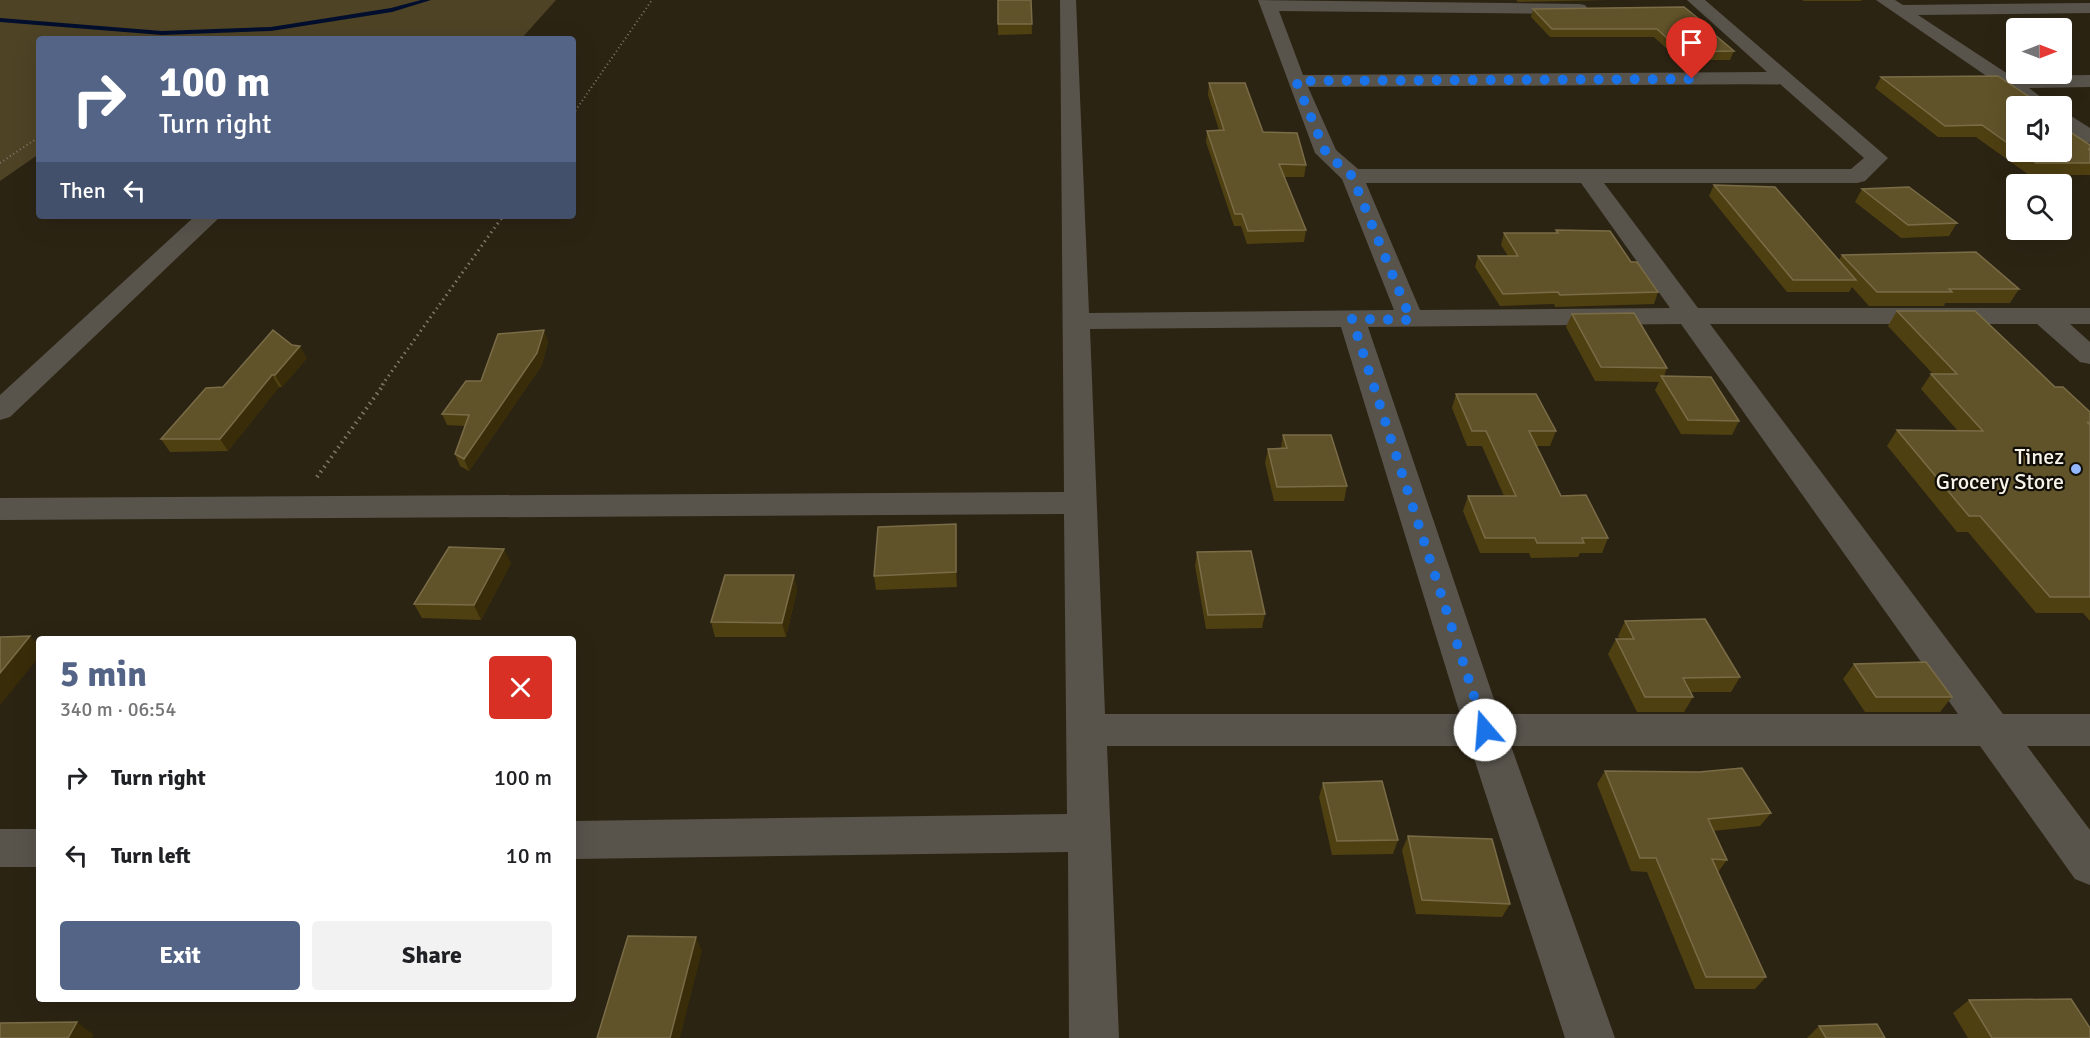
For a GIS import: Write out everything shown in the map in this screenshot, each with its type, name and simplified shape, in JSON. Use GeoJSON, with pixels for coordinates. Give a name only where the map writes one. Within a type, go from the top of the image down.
{"type":"FeatureCollection","features":[{"type":"Feature","properties":{"kind":"street"},"geometry":{"type":"LineString","coordinates":[[1068,0],[1094,1038]]}},
{"type":"Feature","properties":{"kind":"street"},"geometry":{"type":"LineString","coordinates":[[1411,320],[1352,176],[1326,153],[1296,81],[1268,3],[1596,9]]}},
{"type":"Feature","properties":{"kind":"street"},"geometry":{"type":"LineString","coordinates":[[1352,176],[1589,178],[1857,176],[1877,158],[1786,78],[1693,5]]}},
{"type":"Feature","properties":{"kind":"street"},"geometry":{"type":"LineString","coordinates":[[1891,5],[2090,9]]}},
{"type":"Feature","properties":{"kind":"street"},"geometry":{"type":"LineString","coordinates":[[1891,5],[2027,96]]}},
{"type":"Feature","properties":{"kind":"street"},"geometry":{"type":"LineString","coordinates":[[1296,81],[1786,78]]}},
{"type":"Feature","properties":{"kind":"street"},"geometry":{"type":"LineString","coordinates":[[2005,82],[2090,81]]}},
{"type":"Feature","properties":{"kind":"street"},"geometry":{"type":"LineString","coordinates":[[2072,125],[2090,137]]}},
{"type":"Feature","properties":{"kind":"street"},"geometry":{"type":"LineString","coordinates":[[1589,178],[1692,316],[1989,730],[2090,865]]}},
{"type":"Feature","properties":{"kind":"street"},"geometry":{"type":"LineString","coordinates":[[0,411],[206,219]]}},
{"type":"Feature","properties":{"kind":"street"},"geometry":{"type":"LineString","coordinates":[[2043,315],[2090,356]]}},
{"type":"Feature","properties":{"kind":"street"},"geometry":{"type":"LineString","coordinates":[[1076,321],[1692,316],[2090,316]]}},
{"type":"Feature","properties":{"kind":"street"},"geometry":{"type":"LineString","coordinates":[[1352,319],[1485,730],[1590,1038]]}},
{"type":"Feature","properties":{"kind":"street"},"geometry":{"type":"LineString","coordinates":[[0,509],[1080,503]]}},
{"type":"Feature","properties":{"kind":"street"},"geometry":{"type":"LineString","coordinates":[[1086,730],[2090,730]]}},
{"type":"Feature","properties":{"kind":"street"},"geometry":{"type":"LineString","coordinates":[[576,840],[1089,832]]}},
{"type":"Feature","properties":{"kind":"street"},"geometry":{"type":"LineString","coordinates":[[0,848],[36,848]]}},
{"type":"Feature","properties":{"kind":"path"},"geometry":{"type":"LineString","coordinates":[[576,110],[651,0]]}},
{"type":"Feature","properties":{"kind":"path"},"geometry":{"type":"LineString","coordinates":[[0,163],[36,139]]}},
{"type":"Feature","properties":{"kind":"path"},"geometry":{"type":"LineString","coordinates":[[296,507],[407,347],[501,219]]}},
{"type":"Feature","properties":{"kind":"shaded area"},"geometry":{"type":"Polygon","coordinates":[[[0,0],[556,0],[524,36],[36,36],[36,156],[0,181],[0,0]]]}},
{"type":"Feature","properties":{"kind":"building"},"geometry":{"type":"Polygon","coordinates":[[[998,0],[1031,0],[1032,24],[998,24],[998,0]]]}},
{"type":"Feature","properties":{"kind":"building"},"geometry":{"type":"Polygon","coordinates":[[[1684,7],[1734,51],[1682,52],[1657,29],[1552,29],[1533,9],[1684,7]]]}},
{"type":"Feature","properties":{"kind":"building"},"geometry":{"type":"Polygon","coordinates":[[[1998,76],[2006,81],[2006,84],[2010,84],[2028,96],[2006,96],[2006,142],[1982,125],[1945,126],[1881,77],[1998,76]]]}},
{"type":"Feature","properties":{"kind":"building"},"geometry":{"type":"Polygon","coordinates":[[[1209,83],[1245,83],[1263,132],[1297,133],[1306,165],[1279,164],[1306,230],[1248,231],[1242,214],[1235,214],[1207,131],[1224,130],[1209,83]]]}},
{"type":"Feature","properties":{"kind":"building"},"geometry":{"type":"Polygon","coordinates":[[[2072,133],[2090,145],[2088,149],[2090,150],[2090,163],[2034,162],[2072,162],[2072,133]]]}},
{"type":"Feature","properties":{"kind":"building"},"geometry":{"type":"Polygon","coordinates":[[[1714,185],[1775,187],[1856,280],[1793,280],[1714,185]]]}},
{"type":"Feature","properties":{"kind":"building"},"geometry":{"type":"Polygon","coordinates":[[[1909,187],[1957,223],[1908,225],[1862,189],[1909,187]]]}},
{"type":"Feature","properties":{"kind":"building"},"geometry":{"type":"Polygon","coordinates":[[[1556,230],[1610,231],[1631,262],[1637,262],[1658,292],[1503,294],[1478,256],[1518,256],[1504,233],[1558,233],[1556,230]]]}},
{"type":"Feature","properties":{"kind":"building"},"geometry":{"type":"Polygon","coordinates":[[[1976,252],[2019,289],[1877,292],[1842,255],[1976,252]]]}},
{"type":"Feature","properties":{"kind":"building"},"geometry":{"type":"Polygon","coordinates":[[[1897,311],[1975,311],[2055,387],[2063,387],[2090,412],[2090,423],[2087,422],[2090,425],[2090,597],[2050,597],[1980,516],[1969,516],[1897,430],[1983,431],[1931,374],[1957,374],[1897,311]]]}},
{"type":"Feature","properties":{"kind":"building"},"geometry":{"type":"Polygon","coordinates":[[[1634,313],[1667,368],[1601,367],[1572,314],[1634,313]]]}},
{"type":"Feature","properties":{"kind":"building"},"geometry":{"type":"Polygon","coordinates":[[[273,330],[292,345],[300,346],[275,375],[272,375],[220,439],[161,439],[206,388],[223,387],[273,330]]]}},
{"type":"Feature","properties":{"kind":"building"},"geometry":{"type":"Polygon","coordinates":[[[544,330],[537,353],[464,459],[455,454],[469,415],[442,414],[466,381],[481,381],[498,334],[544,330]]]}},
{"type":"Feature","properties":{"kind":"building"},"geometry":{"type":"Polygon","coordinates":[[[1661,376],[1711,377],[1739,421],[1688,420],[1661,376]]]}},
{"type":"Feature","properties":{"kind":"building"},"geometry":{"type":"Polygon","coordinates":[[[1456,394],[1536,394],[1556,431],[1529,431],[1561,496],[1586,495],[1608,538],[1582,538],[1584,543],[1537,543],[1535,538],[1485,538],[1468,496],[1516,496],[1486,431],[1472,431],[1456,394]]]}},
{"type":"Feature","properties":{"kind":"building"},"geometry":{"type":"Polygon","coordinates":[[[1283,435],[1331,435],[1347,486],[1277,487],[1268,449],[1287,448],[1283,435]]]}},
{"type":"Feature","properties":{"kind":"building"},"geometry":{"type":"Polygon","coordinates":[[[956,524],[956,572],[874,576],[878,527],[956,524]]]}},
{"type":"Feature","properties":{"kind":"building"},"geometry":{"type":"Polygon","coordinates":[[[449,547],[504,549],[474,605],[414,604],[449,547]]]}},
{"type":"Feature","properties":{"kind":"building"},"geometry":{"type":"Polygon","coordinates":[[[1251,551],[1265,614],[1208,615],[1197,552],[1251,551]]]}},
{"type":"Feature","properties":{"kind":"building"},"geometry":{"type":"Polygon","coordinates":[[[725,575],[794,575],[782,623],[711,622],[725,575]]]}},
{"type":"Feature","properties":{"kind":"building"},"geometry":{"type":"Polygon","coordinates":[[[1705,619],[1740,677],[1683,678],[1693,697],[1645,697],[1616,639],[1634,639],[1625,621],[1705,619]]]}},
{"type":"Feature","properties":{"kind":"building"},"geometry":{"type":"Polygon","coordinates":[[[30,636],[0,673],[0,637],[30,636]]]}},
{"type":"Feature","properties":{"kind":"building"},"geometry":{"type":"Polygon","coordinates":[[[1926,662],[1952,697],[1876,697],[1854,664],[1926,662]]]}},
{"type":"Feature","properties":{"kind":"building"},"geometry":{"type":"Polygon","coordinates":[[[1742,768],[1771,813],[1708,819],[1727,860],[1712,859],[1766,977],[1706,977],[1656,858],[1640,858],[1605,771],[1699,772],[1742,768]]]}},
{"type":"Feature","properties":{"kind":"building"},"geometry":{"type":"Polygon","coordinates":[[[1382,781],[1398,840],[1337,841],[1323,783],[1382,781]]]}},
{"type":"Feature","properties":{"kind":"building"},"geometry":{"type":"Polygon","coordinates":[[[1408,836],[1492,839],[1510,904],[1422,900],[1408,836]]]}},
{"type":"Feature","properties":{"kind":"building"},"geometry":{"type":"Polygon","coordinates":[[[628,936],[696,937],[670,1038],[597,1038],[628,936]]]}},
{"type":"Feature","properties":{"kind":"building"},"geometry":{"type":"Polygon","coordinates":[[[2071,999],[2090,1028],[2090,1038],[1992,1038],[1969,1000],[2071,999]]]}},
{"type":"Feature","properties":{"kind":"building"},"geometry":{"type":"Polygon","coordinates":[[[77,1022],[68,1038],[0,1038],[0,1023],[77,1022]]]}},
{"type":"Feature","properties":{"kind":"building"},"geometry":{"type":"Polygon","coordinates":[[[1877,1024],[1885,1038],[1826,1038],[1819,1026],[1877,1024]]]}},
{"type":"Feature","properties":{"kind":"waterway"},"geometry":{"type":"LineString","coordinates":[[0,20],[162,33],[271,29],[392,10],[428,0]]}},
{"type":"Feature","properties":{"kind":"place","name":"Tinez Grocery Store"},"geometry":{"type":"Point","coordinates":[2076,469]}},
{"type":"Feature","properties":{"kind":"route"},"geometry":{"type":"LineString","coordinates":[[1485,730],[1352,319],[1411,320],[1352,176],[1326,153],[1296,81],[1692,79]]}}]}
